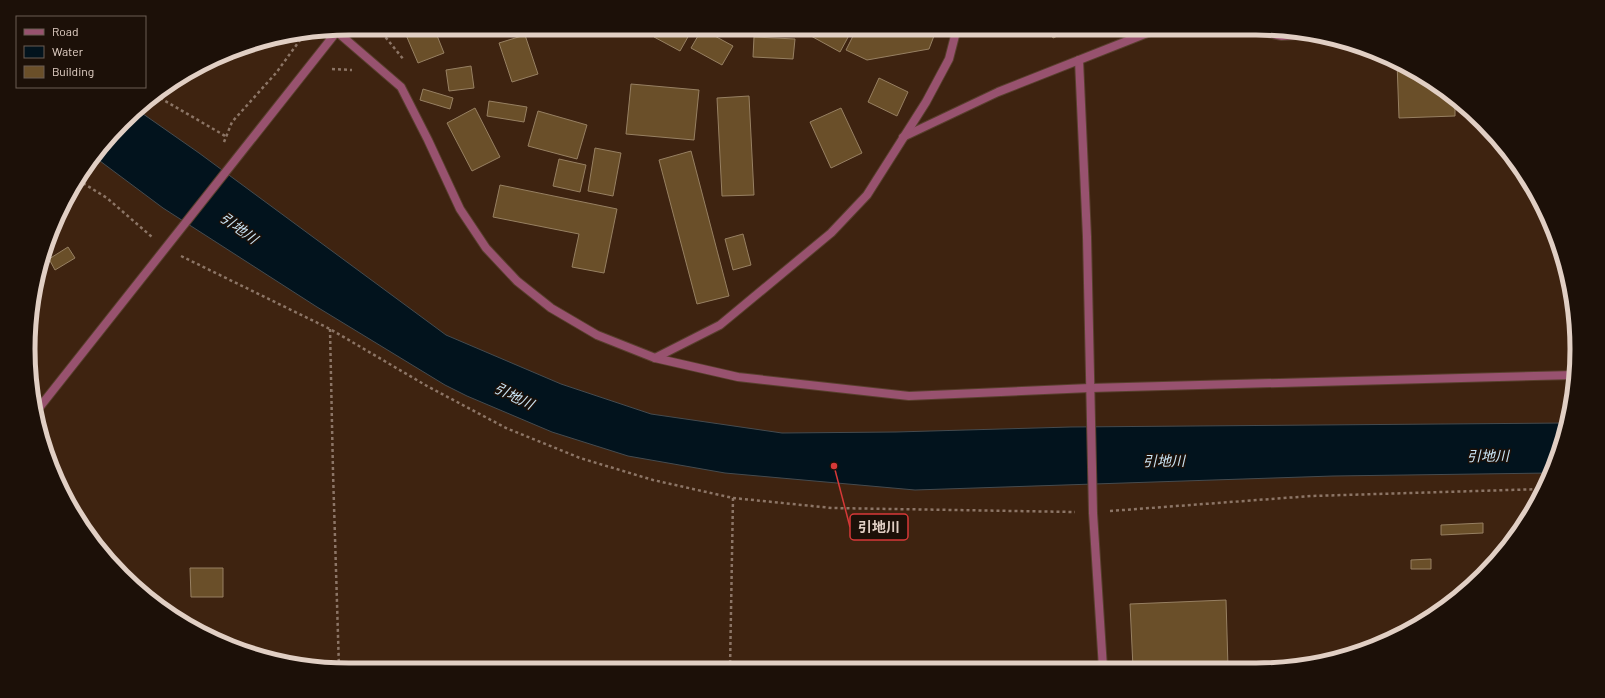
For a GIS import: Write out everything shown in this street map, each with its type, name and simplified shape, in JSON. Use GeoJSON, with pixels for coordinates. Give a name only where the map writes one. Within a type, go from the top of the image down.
{"type":"FeatureCollection","features":[{"type":"Feature","properties":{"kind":"street"},"geometry":{"type":"LineString","coordinates":[[342,35],[401,87],[428,140],[460,209],[486,248],[517,281],[551,308],[597,335],[655,358],[738,377],[909,396],[1090,388],[1568,375]]}},
{"type":"Feature","properties":{"kind":"street"},"geometry":{"type":"LineString","coordinates":[[655,358],[720,325],[830,233],[867,195],[926,102],[949,59],[955,35]]}},
{"type":"Feature","properties":{"kind":"street"},"geometry":{"type":"LineString","coordinates":[[903,137],[998,92],[1142,35]]}},
{"type":"Feature","properties":{"kind":"street"},"geometry":{"type":"LineString","coordinates":[[40,406],[333,36]]}},
{"type":"Feature","properties":{"kind":"street"},"geometry":{"type":"LineString","coordinates":[[1079,60],[1087,237],[1093,513],[1103,663]]}},
{"type":"Feature","properties":{"kind":"path"},"geometry":{"type":"LineString","coordinates":[[384,35],[404,60]]}},
{"type":"Feature","properties":{"kind":"path"},"geometry":{"type":"LineString","coordinates":[[224,143],[232,122],[276,73],[301,39]]}},
{"type":"Feature","properties":{"kind":"path"},"geometry":{"type":"LineString","coordinates":[[327,75],[332,69],[354,70]]}},
{"type":"Feature","properties":{"kind":"path"},"geometry":{"type":"LineString","coordinates":[[160,98],[244,148]]}},
{"type":"Feature","properties":{"kind":"path"},"geometry":{"type":"LineString","coordinates":[[83,183],[107,198],[165,248],[330,329],[426,386],[506,428],[580,458],[653,480],[732,498],[832,508],[1093,513],[1311,496],[1537,489]]}},
{"type":"Feature","properties":{"kind":"path"},"geometry":{"type":"LineString","coordinates":[[330,329],[339,663]]}},
{"type":"Feature","properties":{"kind":"path"},"geometry":{"type":"LineString","coordinates":[[730,663],[732,498]]}},
{"type":"Feature","properties":{"kind":"water"},"geometry":{"type":"Polygon","coordinates":[[[142,113],[199,153],[446,335],[561,384],[651,414],[782,433],[896,432],[1071,427],[1561,423],[1544,473],[1333,476],[915,490],[725,473],[628,456],[552,432],[467,396],[445,385],[317,307],[163,208],[99,160],[113,142],[142,113]]]}},
{"type":"Feature","properties":{"kind":"building"},"geometry":{"type":"Polygon","coordinates":[[[406,35],[437,35],[444,53],[418,63],[406,35]]]}},
{"type":"Feature","properties":{"kind":"building"},"geometry":{"type":"Polygon","coordinates":[[[525,35],[538,74],[512,82],[499,43],[525,35]]]}},
{"type":"Feature","properties":{"kind":"building"},"geometry":{"type":"Polygon","coordinates":[[[655,35],[689,35],[680,51],[654,37],[655,35]]]}},
{"type":"Feature","properties":{"kind":"building"},"geometry":{"type":"Polygon","coordinates":[[[699,35],[713,35],[733,46],[722,65],[691,48],[699,35]]]}},
{"type":"Feature","properties":{"kind":"building"},"geometry":{"type":"Polygon","coordinates":[[[812,35],[849,35],[840,52],[812,35]]]}},
{"type":"Feature","properties":{"kind":"building"},"geometry":{"type":"Polygon","coordinates":[[[854,35],[934,35],[929,49],[867,60],[846,50],[854,35]]]}},
{"type":"Feature","properties":{"kind":"building"},"geometry":{"type":"Polygon","coordinates":[[[1052,35],[1060,35],[1053,38],[1052,35]]]}},
{"type":"Feature","properties":{"kind":"building"},"geometry":{"type":"Polygon","coordinates":[[[754,37],[795,39],[793,59],[753,57],[754,37]]]}},
{"type":"Feature","properties":{"kind":"building"},"geometry":{"type":"Polygon","coordinates":[[[471,66],[474,88],[449,91],[446,70],[471,66]]]}},
{"type":"Feature","properties":{"kind":"building"},"geometry":{"type":"Polygon","coordinates":[[[1397,68],[1430,88],[1455,106],[1455,116],[1399,118],[1397,68]]]}},
{"type":"Feature","properties":{"kind":"building"},"geometry":{"type":"Polygon","coordinates":[[[879,78],[908,92],[897,116],[868,102],[879,78]]]}},
{"type":"Feature","properties":{"kind":"building"},"geometry":{"type":"Polygon","coordinates":[[[631,84],[699,90],[694,140],[626,134],[631,84]]]}},
{"type":"Feature","properties":{"kind":"building"},"geometry":{"type":"Polygon","coordinates":[[[423,89],[453,98],[450,109],[420,100],[423,89]]]}},
{"type":"Feature","properties":{"kind":"building"},"geometry":{"type":"Polygon","coordinates":[[[749,96],[754,195],[722,196],[717,98],[749,96]]]}},
{"type":"Feature","properties":{"kind":"building"},"geometry":{"type":"Polygon","coordinates":[[[489,101],[527,107],[524,122],[487,116],[489,101]]]}},
{"type":"Feature","properties":{"kind":"building"},"geometry":{"type":"Polygon","coordinates":[[[475,108],[500,157],[472,171],[447,123],[475,108]]]}},
{"type":"Feature","properties":{"kind":"building"},"geometry":{"type":"Polygon","coordinates":[[[841,108],[862,153],[831,168],[810,122],[841,108]]]}},
{"type":"Feature","properties":{"kind":"building"},"geometry":{"type":"Polygon","coordinates":[[[538,111],[587,125],[577,159],[528,146],[538,111]]]}},
{"type":"Feature","properties":{"kind":"building"},"geometry":{"type":"Polygon","coordinates":[[[595,148],[621,153],[613,196],[588,191],[595,148]]]}},
{"type":"Feature","properties":{"kind":"building"},"geometry":{"type":"Polygon","coordinates":[[[691,151],[729,296],[697,304],[659,160],[691,151]]]}},
{"type":"Feature","properties":{"kind":"building"},"geometry":{"type":"Polygon","coordinates":[[[559,159],[586,165],[580,192],[553,186],[559,159]]]}},
{"type":"Feature","properties":{"kind":"building"},"geometry":{"type":"Polygon","coordinates":[[[500,185],[617,209],[604,273],[572,267],[579,234],[493,217],[500,185]]]}},
{"type":"Feature","properties":{"kind":"building"},"geometry":{"type":"Polygon","coordinates":[[[743,234],[751,265],[733,270],[725,239],[743,234]]]}},
{"type":"Feature","properties":{"kind":"building"},"geometry":{"type":"Polygon","coordinates":[[[68,247],[75,258],[55,270],[49,259],[68,247]]]}},
{"type":"Feature","properties":{"kind":"building"},"geometry":{"type":"Polygon","coordinates":[[[1483,523],[1483,533],[1441,535],[1441,525],[1483,523]]]}},
{"type":"Feature","properties":{"kind":"building"},"geometry":{"type":"Polygon","coordinates":[[[1431,559],[1431,569],[1411,569],[1411,560],[1431,559]]]}},
{"type":"Feature","properties":{"kind":"building"},"geometry":{"type":"Polygon","coordinates":[[[190,568],[223,568],[223,597],[191,597],[190,568]]]}},
{"type":"Feature","properties":{"kind":"building"},"geometry":{"type":"Polygon","coordinates":[[[1226,600],[1228,663],[1133,663],[1130,604],[1226,600]]]}},
{"type":"Feature","properties":{"kind":"place","name":"引地川"},"geometry":{"type":"Point","coordinates":[834,466]}}]}
